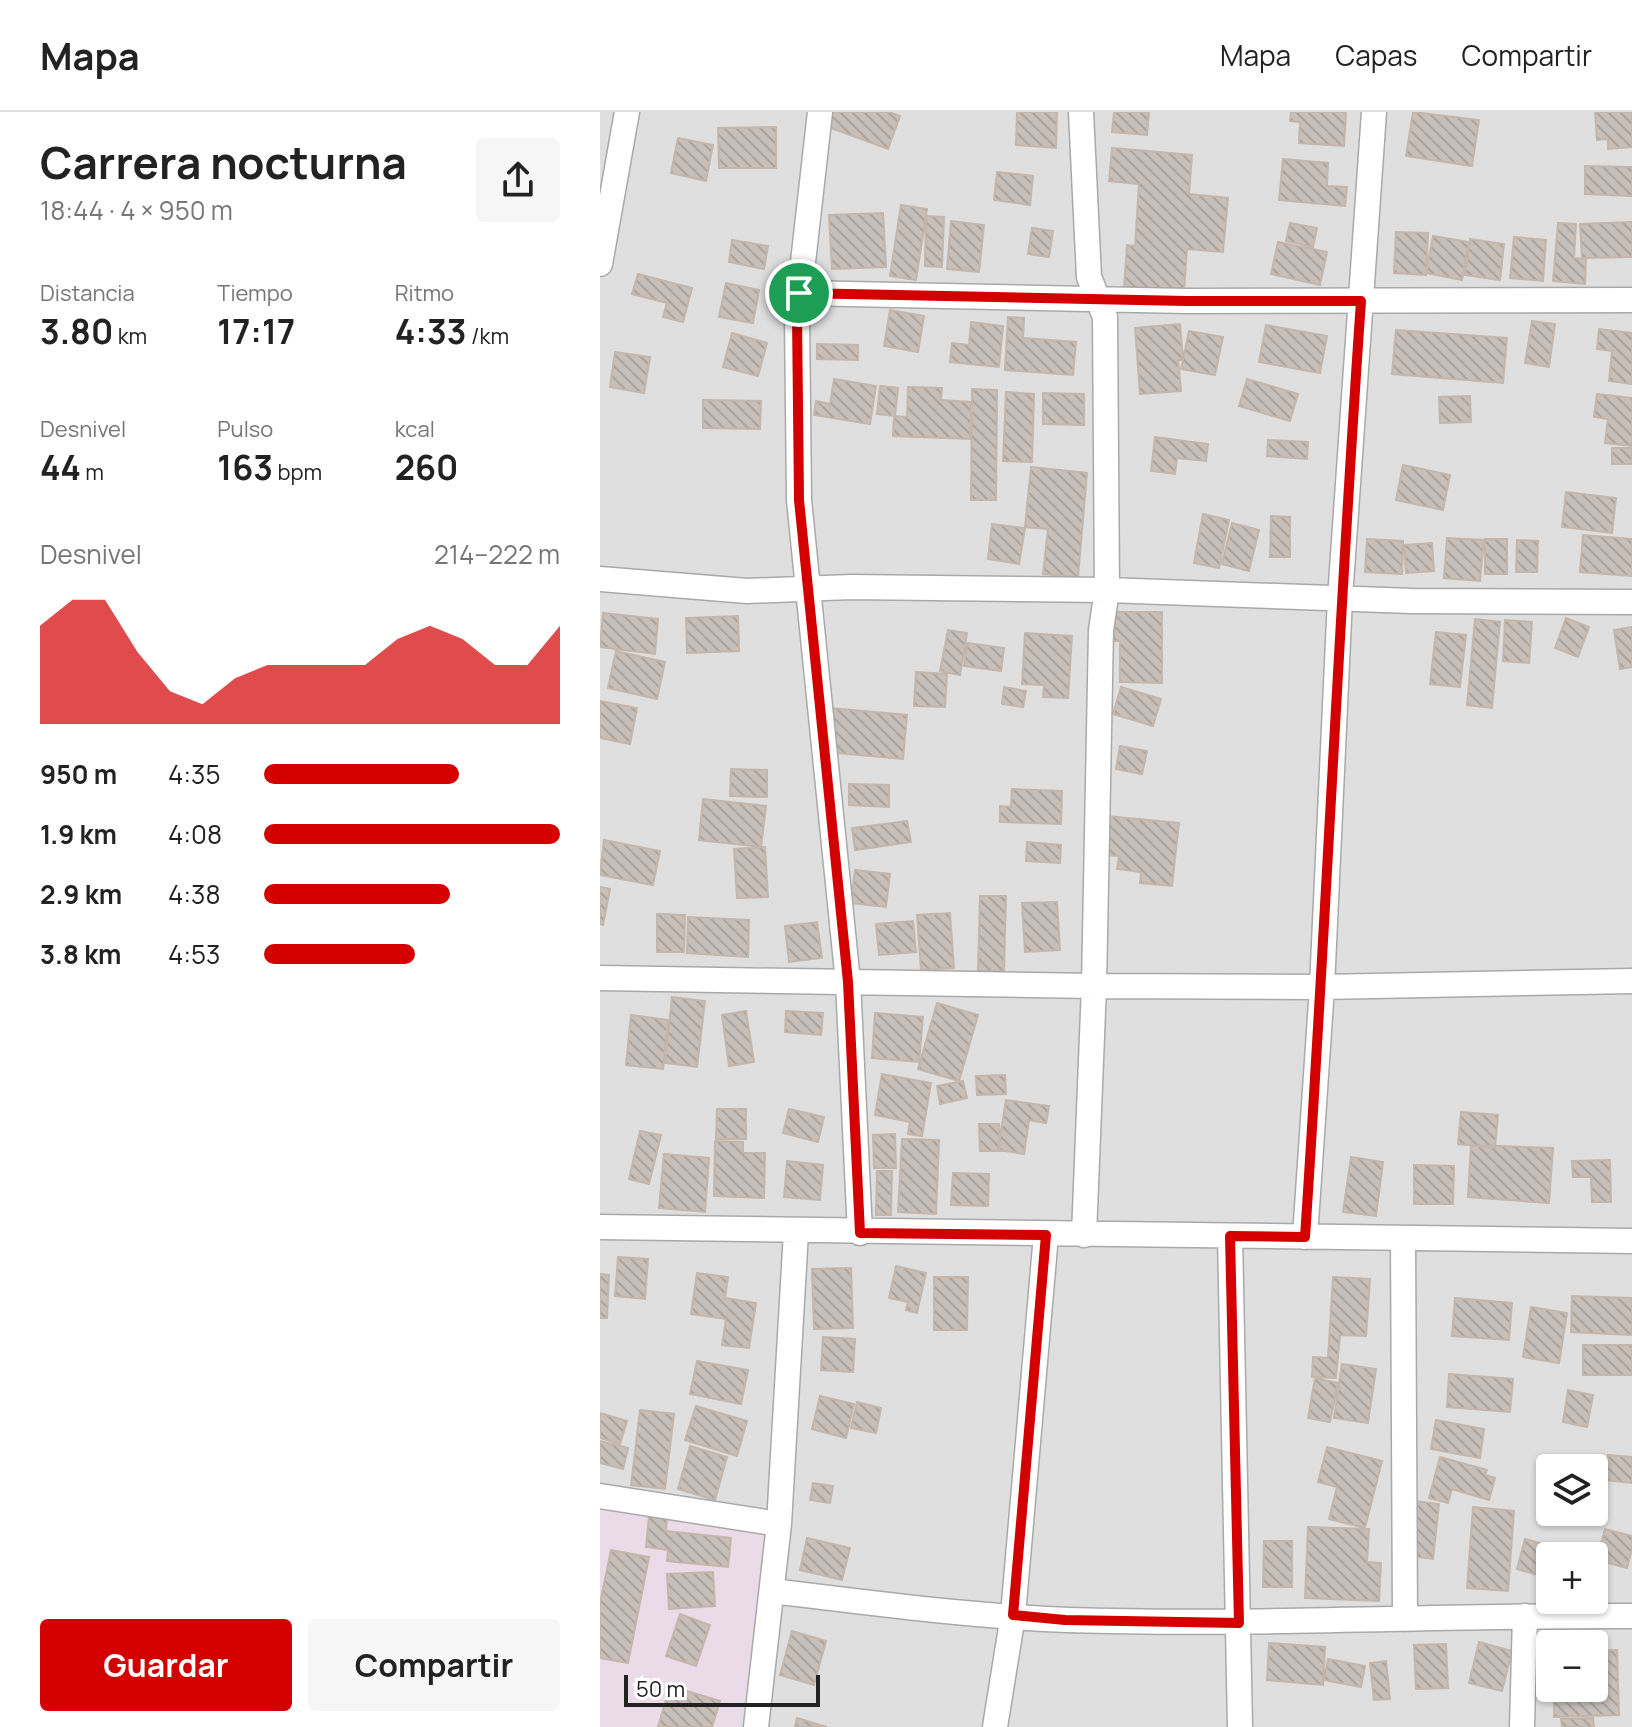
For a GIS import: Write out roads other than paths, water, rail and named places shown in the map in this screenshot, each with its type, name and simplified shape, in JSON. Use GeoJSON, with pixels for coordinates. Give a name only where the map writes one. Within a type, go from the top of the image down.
{"type":"FeatureCollection","features":[{"type":"Feature","properties":{"kind":"street"},"geometry":{"type":"LineString","coordinates":[[600,264],[627,112]]}},
{"type":"Feature","properties":{"kind":"street"},"geometry":{"type":"LineString","coordinates":[[820,112],[797,315],[799,500],[848,982],[860,1233]]}},
{"type":"Feature","properties":{"kind":"street"},"geometry":{"type":"LineString","coordinates":[[1081,112],[1089,277],[1105,317],[1107,590],[1101,630],[1094,986],[1084,1235]]}},
{"type":"Feature","properties":{"kind":"street"},"geometry":{"type":"LineString","coordinates":[[1305,1237],[1322,987],[1340,598],[1374,112]]}},
{"type":"Feature","properties":{"kind":"street"},"geometry":{"type":"LineString","coordinates":[[799,293],[1098,299],[1632,300]]}},
{"type":"Feature","properties":{"kind":"street"},"geometry":{"type":"LineString","coordinates":[[600,579],[747,591],[851,587],[1107,590],[1340,598],[1632,602]]}},
{"type":"Feature","properties":{"kind":"street"},"geometry":{"type":"LineString","coordinates":[[600,978],[1322,987],[1632,981]]}},
{"type":"Feature","properties":{"kind":"street"},"geometry":{"type":"LineString","coordinates":[[600,1227],[860,1233],[1632,1241]]}},
{"type":"Feature","properties":{"kind":"street"},"geometry":{"type":"LineString","coordinates":[[756,1727],[779,1524],[796,1232]]}},
{"type":"Feature","properties":{"kind":"street"},"geometry":{"type":"LineString","coordinates":[[995,1727],[1013,1615],[1046,1235]]}},
{"type":"Feature","properties":{"kind":"street"},"geometry":{"type":"LineString","coordinates":[[1230,1236],[1240,1727]]}},
{"type":"Feature","properties":{"kind":"street"},"geometry":{"type":"LineString","coordinates":[[1403,1238],[1405,1619]]}},
{"type":"Feature","properties":{"kind":"street"},"geometry":{"type":"LineString","coordinates":[[600,1496],[779,1524]]}},
{"type":"Feature","properties":{"kind":"street"},"geometry":{"type":"LineString","coordinates":[[772,1591],[921,1609],[1065,1620],[1239,1623],[1632,1616]]}},
{"type":"Feature","properties":{"kind":"street"},"geometry":{"type":"LineString","coordinates":[[1522,1727],[1525,1616]]}}]}
